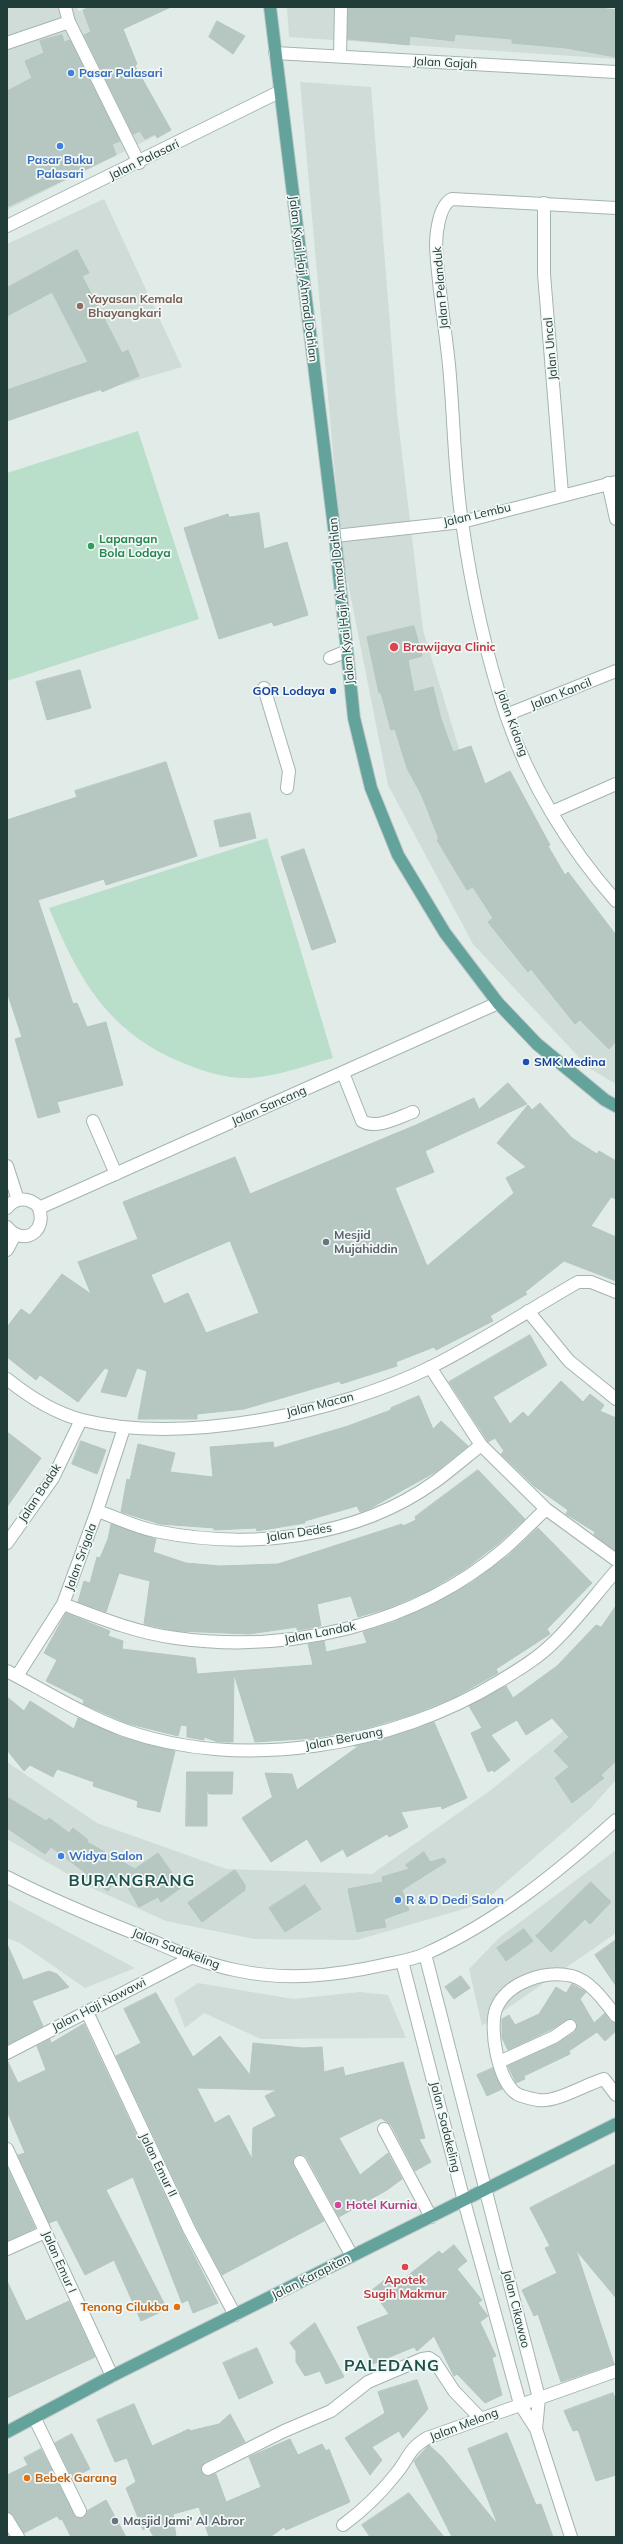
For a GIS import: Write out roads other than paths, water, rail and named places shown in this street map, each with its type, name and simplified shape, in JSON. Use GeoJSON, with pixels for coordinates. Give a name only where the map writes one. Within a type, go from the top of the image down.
{"type":"FeatureCollection","features":[{"type":"Feature","properties":{"kind":"main road","name":"Jalan Kyai Haji Ahmad Dahlan"},"geometry":{"type":"LineString","coordinates":[[270,7],[279,92],[335,536],[354,718],[371,788],[398,855],[445,933],[498,1003],[537,1044],[605,1100],[616,1106]]}},
{"type":"Feature","properties":{"kind":"main road","name":"Jalan Karapitan"},"geometry":{"type":"LineString","coordinates":[[7,2432],[112,2376],[487,2190],[616,2124]]}},
{"type":"Feature","properties":{"kind":"street"},"geometry":{"type":"LineString","coordinates":[[65,7],[69,22],[139,163]]}},
{"type":"Feature","properties":{"kind":"street"},"geometry":{"type":"LineString","coordinates":[[340,57],[341,7]]}},
{"type":"Feature","properties":{"kind":"street"},"geometry":{"type":"LineString","coordinates":[[8,41],[69,22]]}},
{"type":"Feature","properties":{"kind":"street","name":"Jalan Gajah"},"geometry":{"type":"LineString","coordinates":[[275,53],[616,72]]}},
{"type":"Feature","properties":{"kind":"street","name":"Jalan Palasari"},"geometry":{"type":"LineString","coordinates":[[7,226],[139,163],[279,92]]}},
{"type":"Feature","properties":{"kind":"street","name":"Jalan Pelanduk"},"geometry":{"type":"LineString","coordinates":[[462,522],[449,366],[436,245],[442,211],[446,202],[452,199],[616,208]]}},
{"type":"Feature","properties":{"kind":"street","name":"Jalan Uncal"},"geometry":{"type":"LineString","coordinates":[[544,203],[544,274],[562,494]]}},
{"type":"Feature","properties":{"kind":"street"},"geometry":{"type":"LineString","coordinates":[[612,482],[616,519]]}},
{"type":"Feature","properties":{"kind":"street","name":"Jalan Lembu"},"geometry":{"type":"LineString","coordinates":[[335,536],[462,522],[562,494],[612,482]]}},
{"type":"Feature","properties":{"kind":"street","name":"Jalan Kidang"},"geometry":{"type":"LineString","coordinates":[[462,522],[485,639],[506,715],[528,767],[552,812],[580,857],[615,897]]}},
{"type":"Feature","properties":{"kind":"street"},"geometry":{"type":"LineString","coordinates":[[330,658],[347,651]]}},
{"type":"Feature","properties":{"kind":"street","name":"Jalan Kancil"},"geometry":{"type":"LineString","coordinates":[[506,715],[616,671]]}},
{"type":"Feature","properties":{"kind":"street"},"geometry":{"type":"LineString","coordinates":[[264,688],[289,771],[287,788]]}},
{"type":"Feature","properties":{"kind":"street"},"geometry":{"type":"LineString","coordinates":[[552,812],[616,784]]}},
{"type":"Feature","properties":{"kind":"street","name":"Jalan Sancang"},"geometry":{"type":"LineString","coordinates":[[39,1208],[498,1003]]}},
{"type":"Feature","properties":{"kind":"street"},"geometry":{"type":"LineString","coordinates":[[343,1073],[362,1121],[367,1124],[375,1125],[413,1112]]}},
{"type":"Feature","properties":{"kind":"street"},"geometry":{"type":"LineString","coordinates":[[93,1121],[116,1174]]}},
{"type":"Feature","properties":{"kind":"street"},"geometry":{"type":"LineString","coordinates":[[7,1166],[18,1200]]}},
{"type":"Feature","properties":{"kind":"street"},"geometry":{"type":"LineString","coordinates":[[7,1208],[18,1200],[27,1200],[39,1208],[42,1218],[37,1230],[27,1236],[11,1231],[7,1250]]}},
{"type":"Feature","properties":{"kind":"street","name":"Jalan Macan"},"geometry":{"type":"LineString","coordinates":[[7,1379],[45,1405],[81,1420],[124,1428],[187,1428],[246,1422],[352,1398],[430,1367],[578,1282],[591,1282],[616,1292]]}},
{"type":"Feature","properties":{"kind":"street"},"geometry":{"type":"LineString","coordinates":[[528,1311],[569,1361],[616,1399]]}},
{"type":"Feature","properties":{"kind":"street"},"geometry":{"type":"LineString","coordinates":[[430,1367],[481,1445],[546,1509],[616,1560]]}},
{"type":"Feature","properties":{"kind":"street","name":"Jalan Badak"},"geometry":{"type":"LineString","coordinates":[[7,1543],[53,1478],[81,1420]]}},
{"type":"Feature","properties":{"kind":"street","name":"Jalan Srigala"},"geometry":{"type":"LineString","coordinates":[[12,1674],[63,1604],[97,1511],[124,1428]]}},
{"type":"Feature","properties":{"kind":"street","name":"Jalan Dedes"},"geometry":{"type":"LineString","coordinates":[[97,1511],[153,1530],[212,1540],[270,1540],[328,1530],[384,1511],[435,1482],[481,1445]]}},
{"type":"Feature","properties":{"kind":"street","name":"Jalan Landak"},"geometry":{"type":"LineString","coordinates":[[63,1604],[118,1625],[175,1638],[233,1643],[292,1640],[335,1632],[404,1610],[456,1583],[504,1549],[546,1509]]}},
{"type":"Feature","properties":{"kind":"street","name":"Jalan Beruang"},"geometry":{"type":"LineString","coordinates":[[12,1674],[124,1730],[163,1740],[243,1750],[322,1746],[394,1730],[440,1713],[483,1691],[520,1669],[553,1644],[616,1571]]}},
{"type":"Feature","properties":{"kind":"street","name":"Jalan Sadakeling"},"geometry":{"type":"LineString","coordinates":[[7,1877],[49,1898],[191,1958],[235,1970],[282,1977],[352,1972],[402,1961],[425,1954],[503,1911],[566,1865],[616,1820]]}},
{"type":"Feature","properties":{"kind":"street","name":"Jalan Sadakeling"},"geometry":{"type":"LineString","coordinates":[[425,1954],[487,2190]]}},
{"type":"Feature","properties":{"kind":"street","name":"Jalan Haji Nawawi"},"geometry":{"type":"LineString","coordinates":[[7,2053],[191,1958]]}},
{"type":"Feature","properties":{"kind":"street","name":"Jalan Sadakeling"},"geometry":{"type":"LineString","coordinates":[[402,1961],[464,2201]]}},
{"type":"Feature","properties":{"kind":"street"},"geometry":{"type":"LineString","coordinates":[[616,2016],[596,1991],[572,1976],[545,1976],[517,1984],[497,2008],[493,2022],[493,2038],[499,2062],[506,2079],[517,2094],[539,2100],[565,2094],[610,2077],[616,2095]]}},
{"type":"Feature","properties":{"kind":"street","name":"Jalan Emur II"},"geometry":{"type":"LineString","coordinates":[[87,2012],[106,2056],[189,2229],[235,2315]]}},
{"type":"Feature","properties":{"kind":"street"},"geometry":{"type":"LineString","coordinates":[[499,2062],[554,2037],[570,2026]]}},
{"type":"Feature","properties":{"kind":"street"},"geometry":{"type":"LineString","coordinates":[[384,2129],[431,2217]]}},
{"type":"Feature","properties":{"kind":"street","name":"Jalan Emur I"},"geometry":{"type":"LineString","coordinates":[[7,2149],[112,2376]]}},
{"type":"Feature","properties":{"kind":"street"},"geometry":{"type":"LineString","coordinates":[[300,2162],[352,2256]]}},
{"type":"Feature","properties":{"kind":"street","name":"Jalan Cikawao"},"geometry":{"type":"LineString","coordinates":[[487,2190],[539,2398],[536,2429]]}},
{"type":"Feature","properties":{"kind":"street","name":"Jalan Cikawao"},"geometry":{"type":"LineString","coordinates":[[464,2201],[520,2404],[536,2429],[571,2537]]}},
{"type":"Feature","properties":{"kind":"street"},"geometry":{"type":"LineString","coordinates":[[7,2249],[45,2232]]}},
{"type":"Feature","properties":{"kind":"street"},"geometry":{"type":"LineString","coordinates":[[208,2469],[331,2411],[368,2382],[422,2359],[429,2358],[435,2362],[454,2391],[480,2418]]}},
{"type":"Feature","properties":{"kind":"street","name":"Jalan Melong"},"geometry":{"type":"LineString","coordinates":[[343,2525],[384,2488],[397,2474],[414,2446],[427,2438],[616,2371]]}},
{"type":"Feature","properties":{"kind":"street"},"geometry":{"type":"LineString","coordinates":[[34,2417],[80,2511]]}},
{"type":"Feature","properties":{"kind":"street"},"geometry":{"type":"LineString","coordinates":[[7,2519],[18,2537]]}},
{"type":"Feature","properties":{"kind":"place","name":"Pasar Palasari"},"geometry":{"type":"Point","coordinates":[71,73]}},
{"type":"Feature","properties":{"kind":"place","name":"Pasar Buku Palasari"},"geometry":{"type":"Point","coordinates":[60,146]}},
{"type":"Feature","properties":{"kind":"place","name":"Yayasan Kemala Bhayangkari"},"geometry":{"type":"Point","coordinates":[80,306]}},
{"type":"Feature","properties":{"kind":"place","name":"Lapangan Bola Lodaya"},"geometry":{"type":"Point","coordinates":[91,546]}},
{"type":"Feature","properties":{"kind":"place","name":"Brawijaya Clinic"},"geometry":{"type":"Point","coordinates":[394,647]}},
{"type":"Feature","properties":{"kind":"place","name":"GOR Lodaya"},"geometry":{"type":"Point","coordinates":[333,691]}},
{"type":"Feature","properties":{"kind":"place","name":"SMK Medina"},"geometry":{"type":"Point","coordinates":[526,1062]}},
{"type":"Feature","properties":{"kind":"place","name":"Mesjid Mujahiddin"},"geometry":{"type":"Point","coordinates":[326,1242]}},
{"type":"Feature","properties":{"kind":"place","name":"Widya Salon"},"geometry":{"type":"Point","coordinates":[61,1856]}},
{"type":"Feature","properties":{"kind":"place","name":"R & D Dedi Salon"},"geometry":{"type":"Point","coordinates":[398,1900]}},
{"type":"Feature","properties":{"kind":"place","name":"Hotel Kurnia"},"geometry":{"type":"Point","coordinates":[338,2205]}},
{"type":"Feature","properties":{"kind":"place","name":"Apotek Sugih Makmur"},"geometry":{"type":"Point","coordinates":[405,2267]}},
{"type":"Feature","properties":{"kind":"place","name":"Tenong Cilukba"},"geometry":{"type":"Point","coordinates":[177,2307]}},
{"type":"Feature","properties":{"kind":"place","name":"Bebek Garang"},"geometry":{"type":"Point","coordinates":[27,2478]}},
{"type":"Feature","properties":{"kind":"place","name":"Masjid Jami' Al Abror"},"geometry":{"type":"Point","coordinates":[115,2521]}},
{"type":"Feature","properties":{"kind":"district","name":"BURANGRANG"},"geometry":{"type":"Point","coordinates":[132,1881]}},
{"type":"Feature","properties":{"kind":"district","name":"PALEDANG"},"geometry":{"type":"Point","coordinates":[392,2366]}}]}
